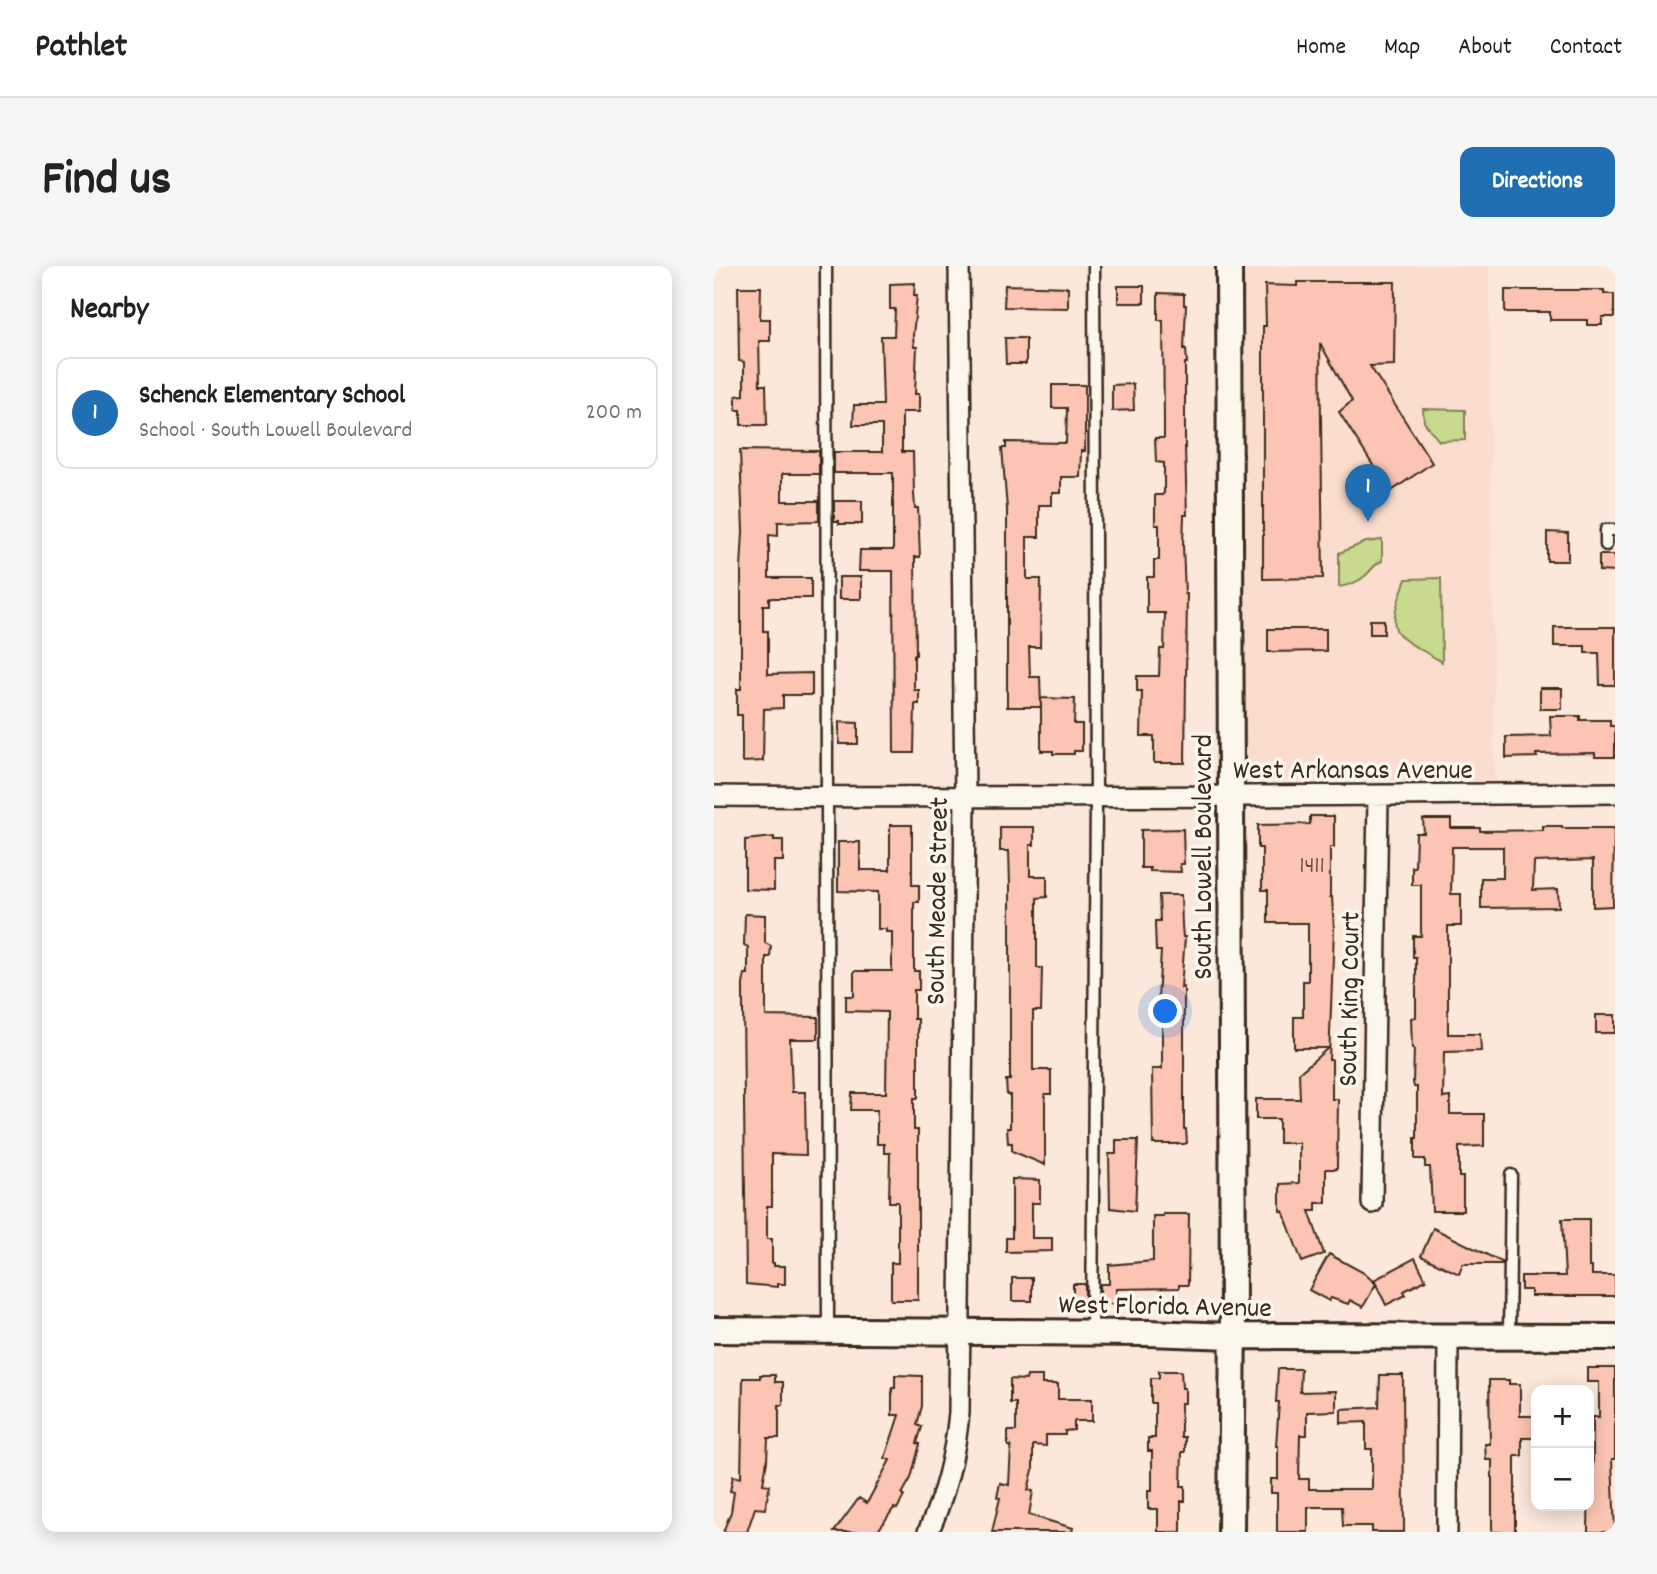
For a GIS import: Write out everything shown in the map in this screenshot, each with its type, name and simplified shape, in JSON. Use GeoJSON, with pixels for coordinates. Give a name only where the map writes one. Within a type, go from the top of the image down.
{"type":"FeatureCollection","features":[{"type":"Feature","properties":{"kind":"street","name":"South Meade Street"},"geometry":{"type":"LineString","coordinates":[[928,1532],[940,1506],[951,1470],[959,1413],[965,797],[959,266]]}},
{"type":"Feature","properties":{"kind":"street","name":"South Lowell Boulevard"},"geometry":{"type":"LineString","coordinates":[[1229,266],[1231,1532]]}},
{"type":"Feature","properties":{"kind":"street","name":"West Arkansas Avenue"},"geometry":{"type":"LineString","coordinates":[[714,796],[1096,799],[1615,793]]}},
{"type":"Feature","properties":{"kind":"street","name":"South King Court"},"geometry":{"type":"LineString","coordinates":[[1372,1203],[1378,796]]}},
{"type":"Feature","properties":{"kind":"street","name":"West Florida Avenue"},"geometry":{"type":"LineString","coordinates":[[714,1330],[1615,1337]]}},
{"type":"Feature","properties":{"kind":"street"},"geometry":{"type":"LineString","coordinates":[[1447,1532],[1448,1337]]}},
{"type":"Feature","properties":{"kind":"lane"},"geometry":{"type":"LineString","coordinates":[[825,266],[828,1331]]}},
{"type":"Feature","properties":{"kind":"lane"},"geometry":{"type":"LineString","coordinates":[[1092,1333],[1096,799],[1094,266]]}},
{"type":"Feature","properties":{"kind":"lane"},"geometry":{"type":"LineString","coordinates":[[1606,545],[1606,530],[1615,530]]}},
{"type":"Feature","properties":{"kind":"lane"},"geometry":{"type":"LineString","coordinates":[[1508,1337],[1511,1175]]}},
{"type":"Feature","properties":{"kind":"shaded area"},"geometry":{"type":"Polygon","coordinates":[[[1247,266],[1489,266],[1495,781],[1249,778],[1246,765],[1243,278],[1247,266]]]}},
{"type":"Feature","properties":{"kind":"green space"},"geometry":{"type":"Polygon","coordinates":[[[1423,409],[1465,410],[1465,440],[1439,441],[1424,422],[1423,409]]]}},
{"type":"Feature","properties":{"kind":"green space"},"geometry":{"type":"Polygon","coordinates":[[[1382,540],[1382,561],[1359,580],[1339,587],[1339,553],[1366,542],[1382,540]]]}},
{"type":"Feature","properties":{"kind":"green space"},"geometry":{"type":"Polygon","coordinates":[[[1441,578],[1442,662],[1403,638],[1395,623],[1395,613],[1406,579],[1441,578]]]}},
{"type":"Feature","properties":{"kind":"building"},"geometry":{"type":"Polygon","coordinates":[[[1297,282],[1395,282],[1394,365],[1370,366],[1432,463],[1390,492],[1339,412],[1352,401],[1320,343],[1323,578],[1263,579],[1265,285],[1297,286],[1297,282]]]}},
{"type":"Feature","properties":{"kind":"building"},"geometry":{"type":"Polygon","coordinates":[[[915,283],[914,295],[917,295],[913,336],[914,347],[917,347],[915,394],[919,394],[919,412],[902,412],[902,452],[913,452],[915,508],[918,508],[920,557],[915,557],[914,690],[919,690],[919,704],[915,704],[914,753],[894,753],[893,571],[859,571],[860,550],[893,550],[893,473],[834,473],[834,452],[882,452],[882,425],[853,425],[854,405],[883,405],[881,336],[894,336],[895,309],[890,309],[890,284],[915,283]]]}},
{"type":"Feature","properties":{"kind":"building"},"geometry":{"type":"Polygon","coordinates":[[[1005,285],[1068,287],[1068,308],[1004,307],[1005,285]]]}},
{"type":"Feature","properties":{"kind":"building"},"geometry":{"type":"Polygon","coordinates":[[[1118,286],[1144,286],[1144,303],[1118,303],[1118,286]]]}},
{"type":"Feature","properties":{"kind":"building"},"geometry":{"type":"Polygon","coordinates":[[[738,287],[761,287],[760,319],[770,319],[770,341],[759,341],[760,385],[766,385],[767,425],[741,425],[741,410],[736,410],[736,396],[744,395],[744,362],[739,361],[738,287]]]}},
{"type":"Feature","properties":{"kind":"building"},"geometry":{"type":"Polygon","coordinates":[[[1505,290],[1604,290],[1604,294],[1614,294],[1614,317],[1602,317],[1602,325],[1587,325],[1587,320],[1550,320],[1550,312],[1505,312],[1505,290]]]}},
{"type":"Feature","properties":{"kind":"building"},"geometry":{"type":"Polygon","coordinates":[[[1158,293],[1184,294],[1186,305],[1184,349],[1187,363],[1187,515],[1184,515],[1183,545],[1187,594],[1185,763],[1154,763],[1154,736],[1141,736],[1142,691],[1137,691],[1137,676],[1159,676],[1160,649],[1164,649],[1165,613],[1147,613],[1147,577],[1154,577],[1154,560],[1159,560],[1159,525],[1155,525],[1155,495],[1164,493],[1164,463],[1156,462],[1155,438],[1164,438],[1163,320],[1158,320],[1158,293]]]}},
{"type":"Feature","properties":{"kind":"building"},"geometry":{"type":"Polygon","coordinates":[[[1005,338],[1026,338],[1026,364],[1006,364],[1005,338]]]}},
{"type":"Feature","properties":{"kind":"building"},"geometry":{"type":"Polygon","coordinates":[[[1133,384],[1134,410],[1112,411],[1112,385],[1133,384]]]}},
{"type":"Feature","properties":{"kind":"building"},"geometry":{"type":"Polygon","coordinates":[[[1052,385],[1085,385],[1085,451],[1081,451],[1080,477],[1061,477],[1061,493],[1052,493],[1052,505],[1039,505],[1039,537],[1027,537],[1027,579],[1041,579],[1040,647],[1029,647],[1030,677],[1040,677],[1041,707],[1007,707],[1007,509],[1002,448],[1006,448],[1006,442],[1066,443],[1067,408],[1052,408],[1052,385]]]}},
{"type":"Feature","properties":{"kind":"building"},"geometry":{"type":"Polygon","coordinates":[[[740,450],[819,451],[819,474],[782,474],[782,501],[819,501],[819,521],[778,522],[778,536],[769,535],[769,578],[811,578],[811,598],[769,598],[769,605],[763,605],[763,631],[768,631],[768,674],[812,673],[812,695],[783,695],[783,708],[764,709],[763,761],[742,762],[742,715],[737,715],[737,689],[741,689],[743,532],[740,450]]]}},
{"type":"Feature","properties":{"kind":"building"},"geometry":{"type":"Polygon","coordinates":[[[834,501],[862,501],[862,524],[839,524],[839,521],[834,521],[834,501]]]}},
{"type":"Feature","properties":{"kind":"building"},"geometry":{"type":"Polygon","coordinates":[[[1547,532],[1568,533],[1568,561],[1547,561],[1547,532]]]}},
{"type":"Feature","properties":{"kind":"building"},"geometry":{"type":"Polygon","coordinates":[[[1599,555],[1615,555],[1615,572],[1599,571],[1599,555]]]}},
{"type":"Feature","properties":{"kind":"building"},"geometry":{"type":"Polygon","coordinates":[[[839,577],[861,577],[861,599],[839,599],[839,577]]]}},
{"type":"Feature","properties":{"kind":"building"},"geometry":{"type":"Polygon","coordinates":[[[1370,620],[1384,620],[1384,634],[1370,634],[1370,620]]]}},
{"type":"Feature","properties":{"kind":"building"},"geometry":{"type":"Polygon","coordinates":[[[1554,627],[1615,627],[1615,685],[1600,685],[1599,653],[1585,653],[1585,646],[1554,646],[1554,627]]]}},
{"type":"Feature","properties":{"kind":"building"},"geometry":{"type":"Polygon","coordinates":[[[1268,629],[1326,629],[1326,651],[1268,652],[1268,629]]]}},
{"type":"Feature","properties":{"kind":"building"},"geometry":{"type":"Polygon","coordinates":[[[1540,688],[1562,688],[1562,709],[1540,709],[1540,688]]]}},
{"type":"Feature","properties":{"kind":"building"},"geometry":{"type":"Polygon","coordinates":[[[1041,698],[1075,699],[1074,724],[1082,724],[1082,751],[1074,751],[1074,754],[1053,754],[1053,751],[1041,751],[1041,698]]]}},
{"type":"Feature","properties":{"kind":"building"},"geometry":{"type":"Polygon","coordinates":[[[1550,716],[1610,720],[1610,726],[1615,726],[1615,757],[1595,757],[1595,753],[1536,754],[1537,757],[1506,758],[1506,737],[1551,736],[1550,716]]]}},
{"type":"Feature","properties":{"kind":"building"},"geometry":{"type":"Polygon","coordinates":[[[839,722],[858,723],[858,744],[839,744],[839,722]]]}},
{"type":"Feature","properties":{"kind":"building"},"geometry":{"type":"Polygon","coordinates":[[[1310,816],[1334,816],[1334,847],[1330,847],[1330,897],[1334,929],[1329,1060],[1332,1060],[1332,1099],[1338,1099],[1337,1169],[1326,1169],[1326,1203],[1316,1203],[1316,1211],[1309,1211],[1324,1254],[1302,1262],[1283,1211],[1280,1211],[1280,1184],[1299,1183],[1299,1143],[1279,1143],[1279,1119],[1256,1119],[1256,1099],[1300,1099],[1299,1073],[1328,1048],[1294,1048],[1294,1017],[1303,1017],[1303,981],[1308,981],[1308,923],[1268,923],[1268,890],[1262,890],[1262,848],[1258,848],[1258,825],[1310,824],[1310,816]]]}},
{"type":"Feature","properties":{"kind":"building"},"geometry":{"type":"Polygon","coordinates":[[[1423,819],[1451,819],[1451,828],[1480,828],[1480,831],[1543,830],[1543,826],[1614,828],[1613,906],[1593,907],[1593,860],[1534,862],[1533,890],[1558,889],[1559,907],[1481,908],[1481,878],[1503,878],[1503,847],[1452,847],[1451,894],[1461,894],[1461,926],[1448,926],[1448,1034],[1480,1034],[1481,1051],[1444,1052],[1443,1098],[1450,1097],[1450,1114],[1484,1114],[1484,1146],[1459,1147],[1459,1177],[1463,1177],[1463,1211],[1432,1211],[1430,1167],[1425,1167],[1425,1159],[1415,1159],[1417,1087],[1414,1087],[1413,1082],[1411,1018],[1416,1017],[1416,957],[1413,957],[1413,936],[1421,936],[1421,885],[1412,885],[1412,867],[1415,867],[1416,833],[1424,833],[1423,819]]]}},
{"type":"Feature","properties":{"kind":"building"},"geometry":{"type":"Polygon","coordinates":[[[890,825],[912,825],[912,885],[919,885],[919,902],[914,902],[914,971],[919,971],[919,990],[914,990],[914,1019],[918,1019],[918,1098],[914,1098],[914,1130],[918,1130],[918,1300],[891,1300],[891,1263],[898,1263],[898,1202],[889,1202],[890,1153],[884,1153],[884,1144],[877,1144],[877,1110],[851,1110],[852,1093],[886,1093],[887,1012],[846,1011],[846,996],[854,996],[854,971],[892,971],[892,932],[878,929],[878,892],[838,891],[838,842],[860,842],[860,870],[890,870],[890,825]]]}},
{"type":"Feature","properties":{"kind":"building"},"geometry":{"type":"Polygon","coordinates":[[[1000,827],[1034,827],[1034,845],[1030,845],[1030,876],[1047,876],[1047,897],[1037,898],[1037,968],[1042,968],[1041,1011],[1033,1011],[1033,1070],[1051,1070],[1051,1094],[1045,1094],[1045,1165],[1012,1151],[1012,1143],[1008,1143],[1010,1095],[1007,1095],[1006,1080],[1010,1080],[1010,885],[1009,851],[1000,851],[1000,827]]]}},
{"type":"Feature","properties":{"kind":"building"},"geometry":{"type":"Polygon","coordinates":[[[1183,829],[1184,864],[1180,864],[1181,872],[1141,868],[1141,830],[1183,829]]]}},
{"type":"Feature","properties":{"kind":"building"},"geometry":{"type":"Polygon","coordinates":[[[774,837],[774,840],[783,840],[783,861],[774,861],[774,890],[745,889],[745,840],[774,837]]]}},
{"type":"Feature","properties":{"kind":"building"},"geometry":{"type":"Polygon","coordinates":[[[1159,895],[1181,895],[1185,937],[1181,988],[1184,987],[1184,1129],[1187,1143],[1184,1144],[1153,1144],[1152,1069],[1162,1069],[1162,1015],[1157,1015],[1161,951],[1156,951],[1155,925],[1155,921],[1160,921],[1159,895]]]}},
{"type":"Feature","properties":{"kind":"building"},"geometry":{"type":"Polygon","coordinates":[[[745,914],[765,915],[765,943],[771,946],[770,957],[766,957],[766,1016],[818,1017],[818,1039],[790,1039],[792,1092],[805,1092],[806,1155],[772,1154],[772,1206],[767,1206],[767,1239],[772,1239],[774,1266],[785,1266],[785,1284],[777,1284],[777,1287],[746,1284],[743,984],[745,974],[748,974],[748,947],[744,945],[745,914]]]}},
{"type":"Feature","properties":{"kind":"building"},"geometry":{"type":"Polygon","coordinates":[[[1596,1015],[1615,1015],[1615,1033],[1596,1033],[1596,1015]]]}},
{"type":"Feature","properties":{"kind":"building"},"geometry":{"type":"Polygon","coordinates":[[[1116,1140],[1138,1140],[1135,1211],[1110,1208],[1109,1154],[1116,1154],[1116,1140]]]}},
{"type":"Feature","properties":{"kind":"building"},"geometry":{"type":"Polygon","coordinates":[[[1012,1179],[1040,1180],[1040,1203],[1032,1203],[1032,1238],[1052,1238],[1052,1251],[1006,1252],[1006,1238],[1012,1238],[1012,1179]]]}},
{"type":"Feature","properties":{"kind":"building"},"geometry":{"type":"Polygon","coordinates":[[[1189,1214],[1188,1285],[1179,1285],[1179,1288],[1116,1289],[1116,1304],[1100,1304],[1100,1284],[1109,1284],[1109,1265],[1153,1261],[1153,1216],[1189,1214]]]}},
{"type":"Feature","properties":{"kind":"building"},"geometry":{"type":"Polygon","coordinates":[[[1562,1219],[1589,1219],[1589,1267],[1592,1267],[1592,1275],[1615,1275],[1615,1296],[1531,1296],[1531,1290],[1521,1290],[1521,1276],[1565,1276],[1562,1219]]]}},
{"type":"Feature","properties":{"kind":"building"},"geometry":{"type":"Polygon","coordinates":[[[1433,1228],[1502,1264],[1463,1264],[1459,1274],[1421,1256],[1433,1228]]]}},
{"type":"Feature","properties":{"kind":"building"},"geometry":{"type":"Polygon","coordinates":[[[1329,1254],[1364,1273],[1376,1284],[1363,1307],[1350,1300],[1348,1304],[1331,1298],[1329,1301],[1309,1290],[1329,1254]]]}},
{"type":"Feature","properties":{"kind":"building"},"geometry":{"type":"Polygon","coordinates":[[[1415,1258],[1426,1280],[1404,1291],[1406,1295],[1386,1305],[1374,1280],[1415,1258]]]}},
{"type":"Feature","properties":{"kind":"building"},"geometry":{"type":"Polygon","coordinates":[[[1012,1278],[1032,1278],[1032,1301],[1012,1301],[1012,1278]]]}},
{"type":"Feature","properties":{"kind":"building"},"geometry":{"type":"Polygon","coordinates":[[[1073,1284],[1085,1284],[1085,1304],[1073,1304],[1073,1284]]]}},
{"type":"Feature","properties":{"kind":"building"},"geometry":{"type":"Polygon","coordinates":[[[1587,1368],[1615,1368],[1615,1459],[1612,1459],[1615,1532],[1588,1532],[1588,1511],[1594,1511],[1594,1417],[1599,1417],[1599,1382],[1587,1382],[1587,1368]]]}},
{"type":"Feature","properties":{"kind":"building"},"geometry":{"type":"Polygon","coordinates":[[[1278,1369],[1301,1369],[1300,1392],[1336,1391],[1336,1411],[1307,1412],[1307,1435],[1300,1435],[1299,1479],[1309,1479],[1309,1489],[1372,1489],[1372,1449],[1366,1449],[1366,1422],[1341,1423],[1341,1409],[1379,1407],[1380,1375],[1403,1375],[1404,1532],[1372,1532],[1372,1526],[1343,1526],[1342,1507],[1308,1507],[1308,1532],[1277,1532],[1277,1493],[1271,1493],[1271,1479],[1278,1479],[1278,1369]]]}},
{"type":"Feature","properties":{"kind":"building"},"geometry":{"type":"Polygon","coordinates":[[[1159,1371],[1181,1371],[1182,1388],[1185,1388],[1185,1403],[1181,1403],[1181,1437],[1185,1437],[1185,1452],[1182,1452],[1181,1486],[1185,1486],[1185,1501],[1181,1501],[1181,1532],[1158,1532],[1158,1509],[1148,1509],[1148,1491],[1152,1491],[1152,1451],[1148,1451],[1148,1438],[1155,1438],[1155,1403],[1151,1403],[1151,1378],[1159,1378],[1159,1371]]]}},
{"type":"Feature","properties":{"kind":"building"},"geometry":{"type":"Polygon","coordinates":[[[760,1375],[775,1375],[775,1382],[783,1382],[783,1405],[779,1405],[779,1438],[768,1438],[763,1484],[770,1485],[765,1509],[755,1508],[747,1532],[723,1532],[731,1512],[734,1492],[730,1491],[733,1476],[741,1478],[743,1378],[760,1378],[760,1375]]]}},
{"type":"Feature","properties":{"kind":"building"},"geometry":{"type":"Polygon","coordinates":[[[895,1375],[922,1376],[922,1406],[917,1425],[922,1427],[911,1478],[897,1509],[894,1508],[877,1532],[834,1532],[859,1498],[867,1503],[890,1460],[885,1458],[899,1415],[892,1415],[895,1375]]]}},
{"type":"Feature","properties":{"kind":"building"},"geometry":{"type":"Polygon","coordinates":[[[1027,1376],[1042,1376],[1042,1384],[1058,1384],[1058,1399],[1092,1399],[1092,1421],[1074,1421],[1074,1430],[1065,1431],[1065,1435],[1046,1435],[1046,1446],[1033,1445],[1033,1470],[1028,1490],[1033,1491],[1029,1515],[1073,1528],[1072,1532],[992,1532],[1000,1498],[997,1497],[1000,1483],[1009,1485],[1011,1446],[1008,1446],[1008,1431],[1016,1431],[1016,1403],[1010,1403],[1010,1379],[1026,1380],[1027,1376]]]}},
{"type":"Feature","properties":{"kind":"building"},"geometry":{"type":"Polygon","coordinates":[[[1489,1380],[1509,1380],[1509,1384],[1520,1384],[1520,1416],[1531,1416],[1531,1438],[1522,1438],[1522,1456],[1515,1456],[1515,1532],[1492,1532],[1492,1460],[1486,1460],[1485,1444],[1490,1444],[1489,1380]]]}},
{"type":"Feature","properties":{"kind":"place","name":"Schenck Elementary School"},"geometry":{"type":"Point","coordinates":[1368,522]}}]}
